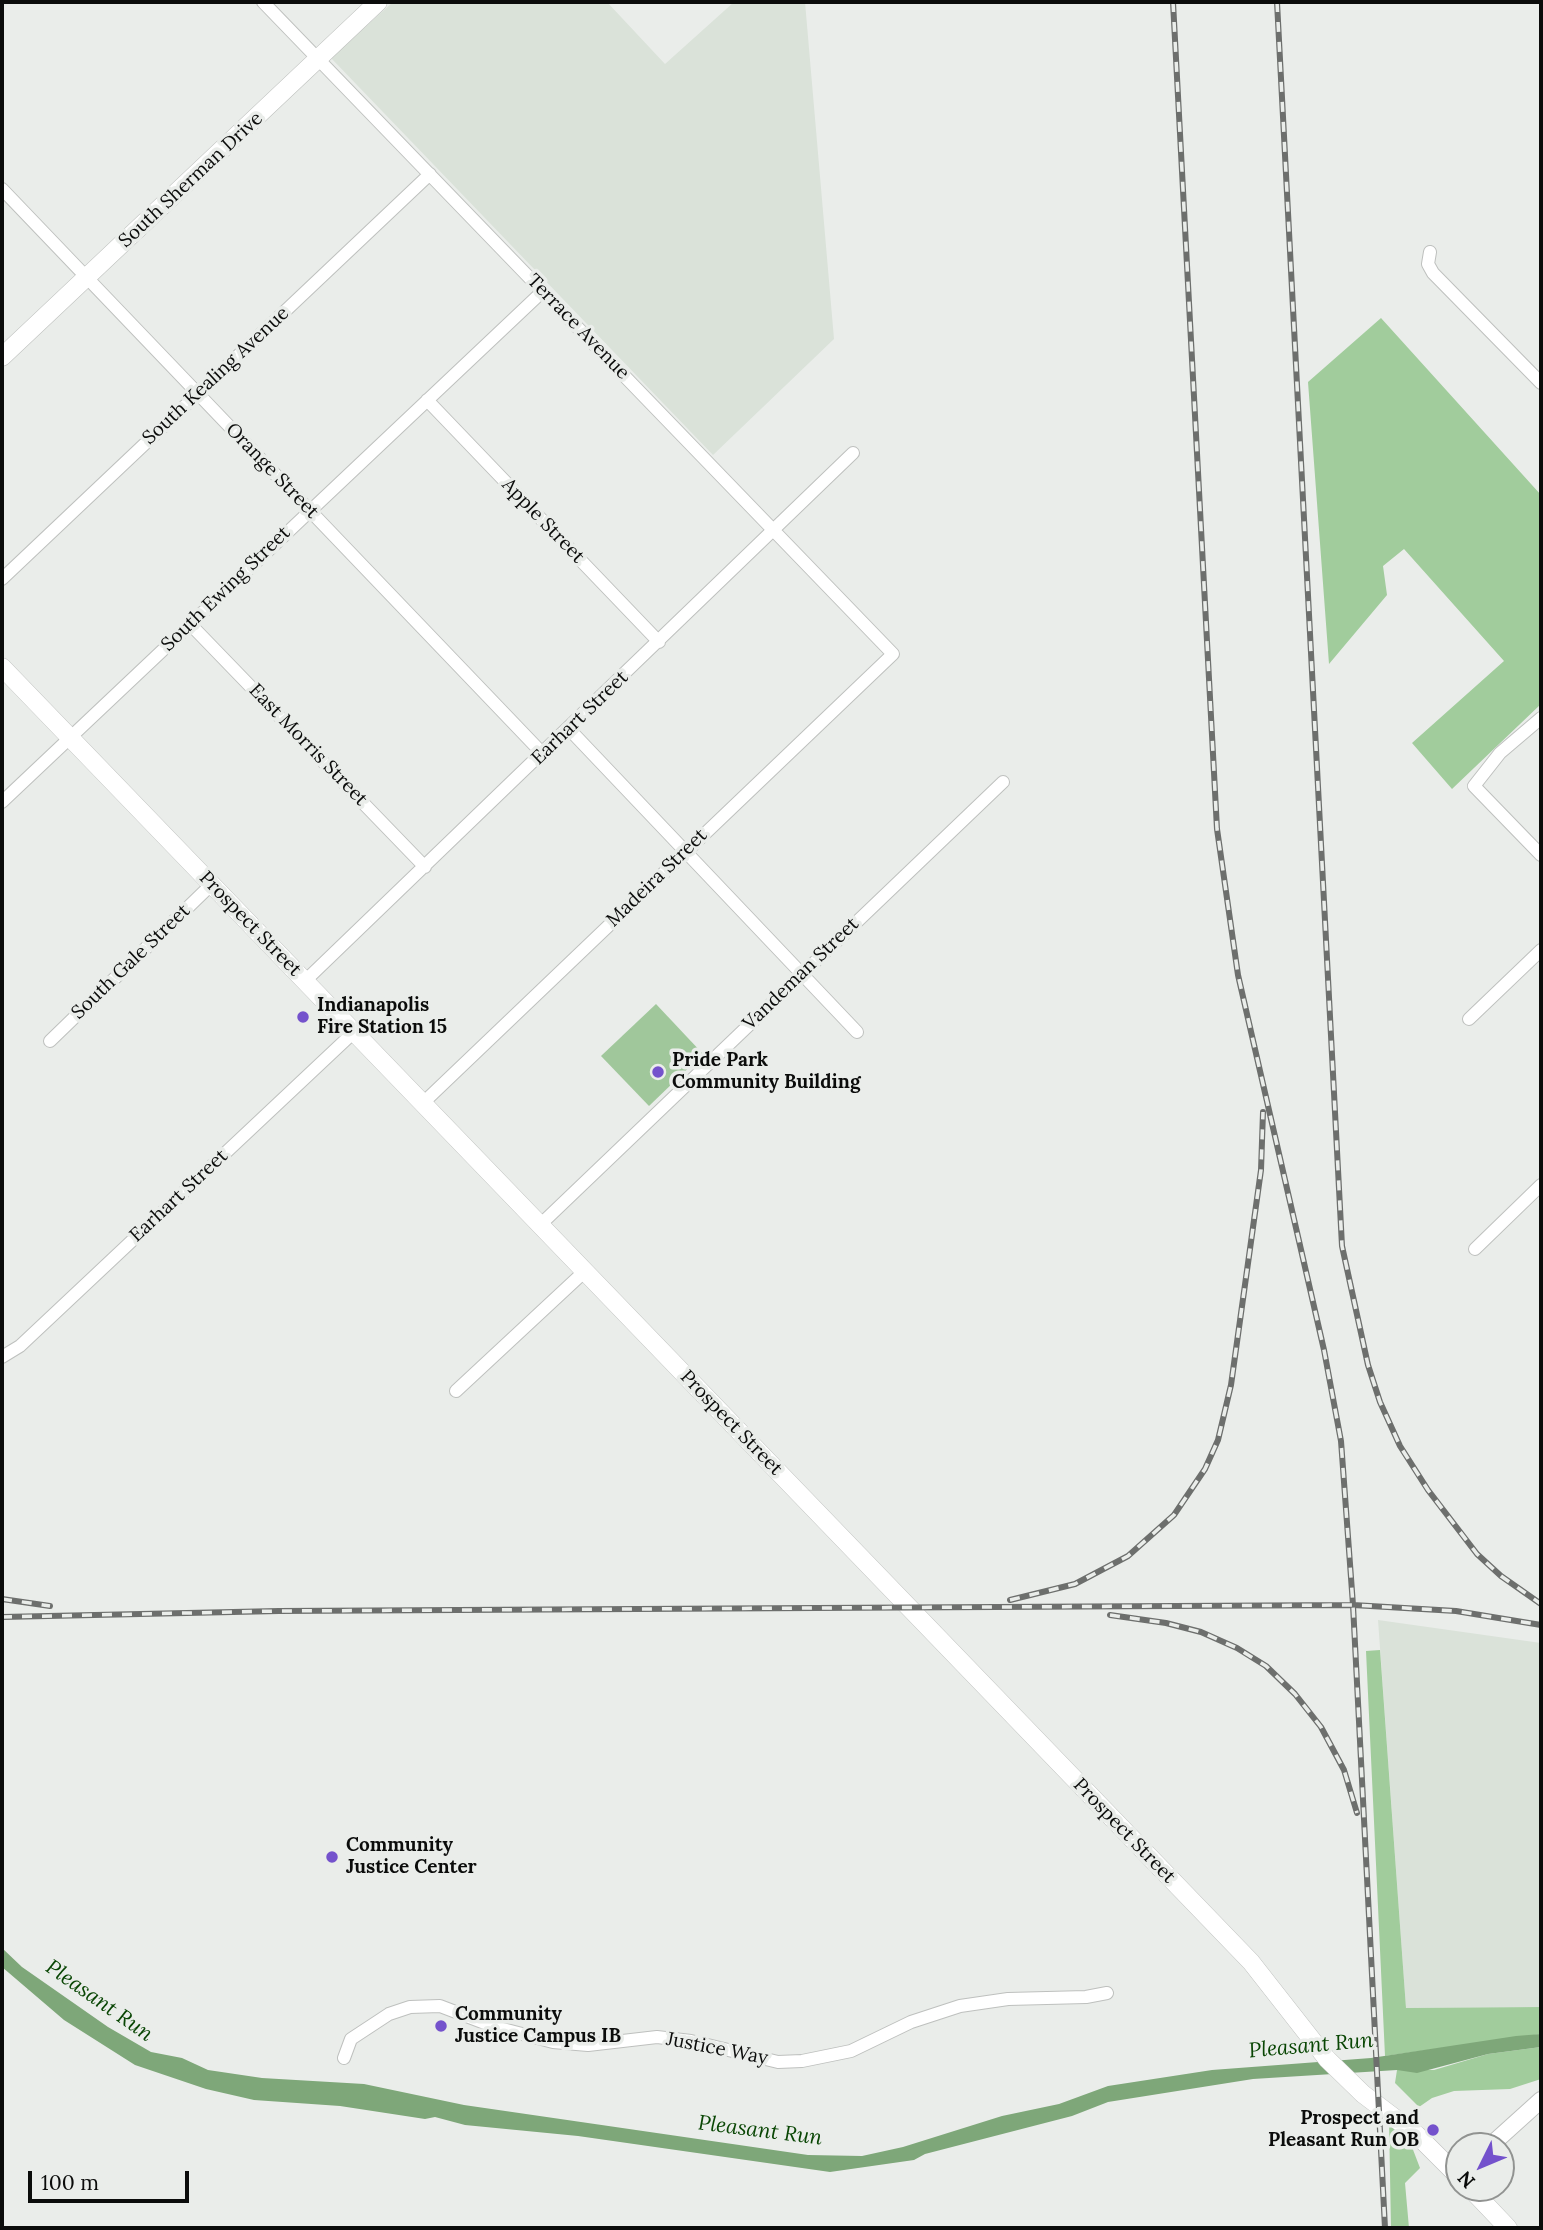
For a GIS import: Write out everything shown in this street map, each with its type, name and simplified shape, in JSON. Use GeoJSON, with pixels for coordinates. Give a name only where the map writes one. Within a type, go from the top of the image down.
{"type":"FeatureCollection","features":[{"type":"Feature","properties":{"kind":"main road","name":"South Sherman Drive"},"geometry":{"type":"LineString","coordinates":[[2,357],[378,2]]}},
{"type":"Feature","properties":{"kind":"main road","name":"Prospect Street"},"geometry":{"type":"LineString","coordinates":[[2,667],[1251,1962],[1327,2059],[1353,2086],[1400,2120],[1445,2163]]}},
{"type":"Feature","properties":{"kind":"main road"},"geometry":{"type":"LineString","coordinates":[[1483,2202],[1508,2228]]}},
{"type":"Feature","properties":{"kind":"street","name":"Terrace Avenue"},"geometry":{"type":"LineString","coordinates":[[263,2],[893,654]]}},
{"type":"Feature","properties":{"kind":"street","name":"South Kealing Avenue"},"geometry":{"type":"LineString","coordinates":[[2,579],[430,174]]}},
{"type":"Feature","properties":{"kind":"street","name":"Orange Street"},"geometry":{"type":"LineString","coordinates":[[2,189],[543,754]]}},
{"type":"Feature","properties":{"kind":"street"},"geometry":{"type":"LineString","coordinates":[[1430,252],[1428,264],[1433,273],[1541,383]]}},
{"type":"Feature","properties":{"kind":"street","name":"South Ewing Street"},"geometry":{"type":"LineString","coordinates":[[2,802],[544,291]]}},
{"type":"Feature","properties":{"kind":"street","name":"Apple Street"},"geometry":{"type":"LineString","coordinates":[[427,400],[659,642]]}},
{"type":"Feature","properties":{"kind":"street","name":"Earhart Street"},"geometry":{"type":"LineString","coordinates":[[305,981],[853,453]]}},
{"type":"Feature","properties":{"kind":"street","name":"East Morris Street"},"geometry":{"type":"LineString","coordinates":[[190,624],[425,867]]}},
{"type":"Feature","properties":{"kind":"street","name":"Madeira Street"},"geometry":{"type":"LineString","coordinates":[[423,1102],[893,654]]}},
{"type":"Feature","properties":{"kind":"street"},"geometry":{"type":"LineString","coordinates":[[1541,718],[1500,753],[1474,786],[1541,855]]}},
{"type":"Feature","properties":{"kind":"street"},"geometry":{"type":"LineString","coordinates":[[569,729],[857,1032]]}},
{"type":"Feature","properties":{"kind":"street","name":"Vandeman Street"},"geometry":{"type":"LineString","coordinates":[[540,1225],[1003,782]]}},
{"type":"Feature","properties":{"kind":"street","name":"South Gale Street"},"geometry":{"type":"LineString","coordinates":[[50,1041],[212,884]]}},
{"type":"Feature","properties":{"kind":"street"},"geometry":{"type":"LineString","coordinates":[[1469,1019],[1541,950]]}},
{"type":"Feature","properties":{"kind":"street","name":"Earhart Street"},"geometry":{"type":"LineString","coordinates":[[2,1357],[20,1346],[354,1032]]}},
{"type":"Feature","properties":{"kind":"street"},"geometry":{"type":"LineString","coordinates":[[1475,1249],[1541,1185]]}},
{"type":"Feature","properties":{"kind":"street"},"geometry":{"type":"LineString","coordinates":[[456,1391],[584,1271]]}},
{"type":"Feature","properties":{"kind":"street","name":"Justice Way"},"geometry":{"type":"LineString","coordinates":[[344,2058],[351,2039],[389,2014],[410,2007],[440,2006],[495,2027],[553,2042],[587,2045],[657,2037],[691,2041],[778,2062],[815,2059],[851,2051],[911,2022],[972,2003],[1086,1997],[1107,1993]]}},
{"type":"Feature","properties":{"kind":"street"},"geometry":{"type":"LineString","coordinates":[[1506,2132],[1541,2100]]}},
{"type":"Feature","properties":{"kind":"shaded area"},"geometry":{"type":"Polygon","coordinates":[[[393,2],[607,2],[665,64],[734,2],[805,2],[834,339],[713,455],[331,58],[393,2]]]}},
{"type":"Feature","properties":{"kind":"shaded area"},"geometry":{"type":"Polygon","coordinates":[[[1381,318],[1541,495],[1541,704],[1452,789],[1412,743],[1504,661],[1404,549],[1383,566],[1387,595],[1329,664],[1308,382],[1381,318]]]}},
{"type":"Feature","properties":{"kind":"shaded area"},"geometry":{"type":"Polygon","coordinates":[[[656,1004],[703,1054],[649,1106],[601,1056],[656,1004]]]}},
{"type":"Feature","properties":{"kind":"shaded area"},"geometry":{"type":"Polygon","coordinates":[[[1378,1620],[1541,1643],[1541,2007],[1406,2008],[1378,1620]]]}},
{"type":"Feature","properties":{"kind":"shaded area"},"geometry":{"type":"Polygon","coordinates":[[[1380,1650],[1406,2008],[1541,2007],[1541,2034],[1385,2056],[1366,1651],[1380,1650]]]}},
{"type":"Feature","properties":{"kind":"shaded area","name":"Pleasant Run"},"geometry":{"type":"Polygon","coordinates":[[[2,1948],[22,1967],[108,2027],[151,2052],[182,2058],[208,2070],[262,2078],[364,2084],[464,2105],[808,2155],[862,2156],[903,2147],[1002,2116],[1059,2104],[1108,2086],[1212,2070],[1371,2058],[1541,2034],[1541,2047],[1488,2054],[1417,2073],[1397,2070],[1253,2079],[1108,2102],[1072,2116],[925,2154],[914,2160],[830,2172],[578,2136],[465,2125],[435,2117],[425,2119],[340,2106],[254,2100],[206,2089],[135,2065],[64,2020],[2,1967],[2,1948]]]}},
{"type":"Feature","properties":{"kind":"shaded area"},"geometry":{"type":"Polygon","coordinates":[[[1541,2047],[1541,2079],[1510,2089],[1454,2091],[1432,2098],[1419,2107],[1395,2083],[1397,2070],[1434,2070],[1488,2054],[1541,2047]]]}},
{"type":"Feature","properties":{"kind":"shaded area"},"geometry":{"type":"Polygon","coordinates":[[[1389,2120],[1407,2134],[1420,2168],[1405,2183],[1409,2228],[1391,2228],[1389,2120]]]}},
{"type":"Feature","properties":{"kind":"railway"},"geometry":{"type":"LineString","coordinates":[[1173,2],[1217,829],[1238,975],[1324,1350],[1341,1441],[1353,1605],[1385,2228]]}},
{"type":"Feature","properties":{"kind":"railway"},"geometry":{"type":"LineString","coordinates":[[1277,2],[1342,1246],[1368,1365],[1380,1402],[1400,1446],[1428,1490],[1477,1554],[1501,1576],[1541,1604]]}},
{"type":"Feature","properties":{"kind":"railway"},"geometry":{"type":"LineString","coordinates":[[1010,1600],[1075,1584],[1128,1556],[1174,1515],[1205,1469],[1218,1440],[1231,1385],[1261,1170],[1263,1112]]}},
{"type":"Feature","properties":{"kind":"railway"},"geometry":{"type":"LineString","coordinates":[[2,1599],[50,1606]]}},
{"type":"Feature","properties":{"kind":"railway"},"geometry":{"type":"LineString","coordinates":[[2,1617],[279,1611],[1353,1605],[1456,1611],[1541,1625]]}},
{"type":"Feature","properties":{"kind":"railway"},"geometry":{"type":"LineString","coordinates":[[1110,1615],[1166,1623],[1201,1632],[1237,1648],[1266,1666],[1295,1694],[1321,1727],[1344,1770],[1357,1813]]}},
{"type":"Feature","properties":{"kind":"place","name":"Indianapolis Fire Station 15"},"geometry":{"type":"Point","coordinates":[303,1017]}},
{"type":"Feature","properties":{"kind":"place","name":"Pride Park Community Building"},"geometry":{"type":"Point","coordinates":[658,1072]}},
{"type":"Feature","properties":{"kind":"place","name":"Community Justice Center"},"geometry":{"type":"Point","coordinates":[332,1857]}},
{"type":"Feature","properties":{"kind":"place","name":"Community Justice Campus IB"},"geometry":{"type":"Point","coordinates":[441,2026]}},
{"type":"Feature","properties":{"kind":"place","name":"Prospect and Pleasant Run OB"},"geometry":{"type":"Point","coordinates":[1433,2130]}}]}
